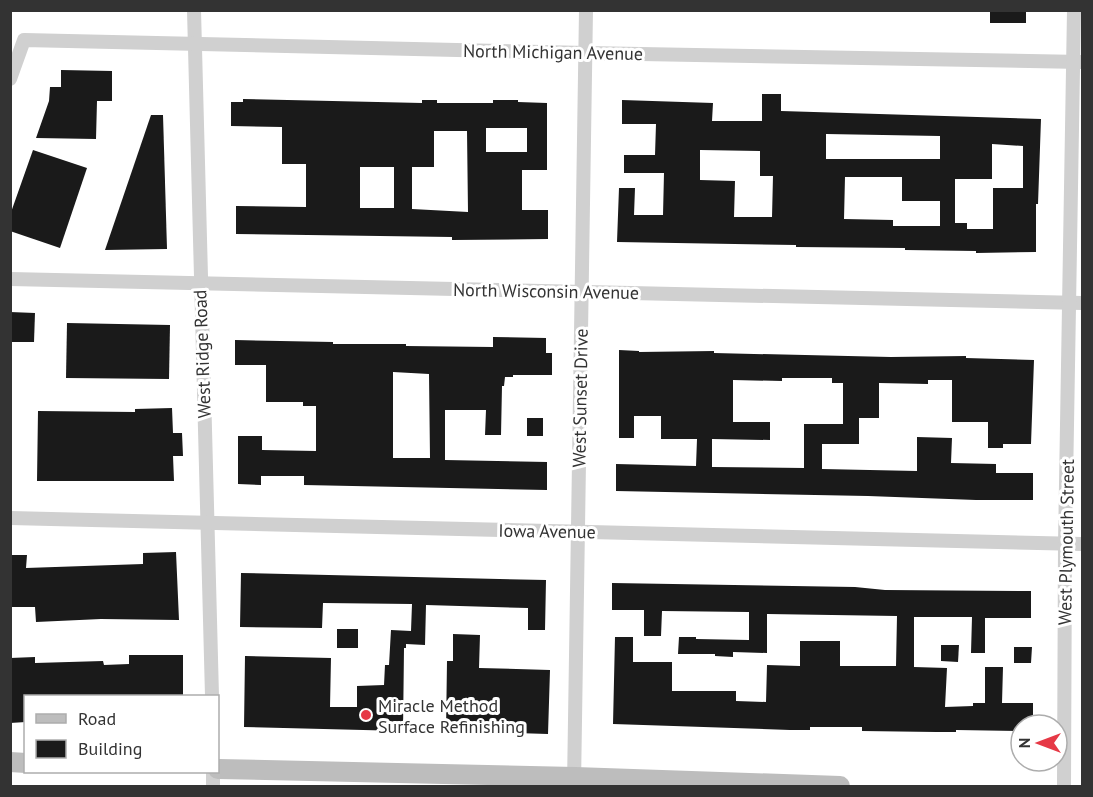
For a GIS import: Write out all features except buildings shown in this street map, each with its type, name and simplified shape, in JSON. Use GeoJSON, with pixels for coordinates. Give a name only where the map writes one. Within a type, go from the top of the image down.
{"type":"FeatureCollection","features":[{"type":"Feature","properties":{"kind":"street","name":"West Ridge Road"},"geometry":{"type":"LineString","coordinates":[[194,10],[212,695]]}},
{"type":"Feature","properties":{"kind":"street","name":"West Sunset Drive"},"geometry":{"type":"LineString","coordinates":[[575,782],[586,10]]}},
{"type":"Feature","properties":{"kind":"street","name":"West Plymouth Street"},"geometry":{"type":"LineString","coordinates":[[1064,786],[1065,544],[1076,303],[1078,62],[1074,10]]}},
{"type":"Feature","properties":{"kind":"street","name":"North Michigan Avenue"},"geometry":{"type":"LineString","coordinates":[[10,79],[24,40],[1078,62]]}},
{"type":"Feature","properties":{"kind":"street","name":"North Wisconsin Avenue"},"geometry":{"type":"LineString","coordinates":[[10,279],[1076,303]]}},
{"type":"Feature","properties":{"kind":"street","name":"Iowa Avenue"},"geometry":{"type":"LineString","coordinates":[[10,518],[1083,544]]}},
{"type":"Feature","properties":{"kind":"street"},"geometry":{"type":"LineString","coordinates":[[219,769],[575,782],[840,786]]}},
{"type":"Feature","properties":{"kind":"place","name":"Miracle Method Surface Refinishing"},"geometry":{"type":"Point","coordinates":[366,715]}}]}
